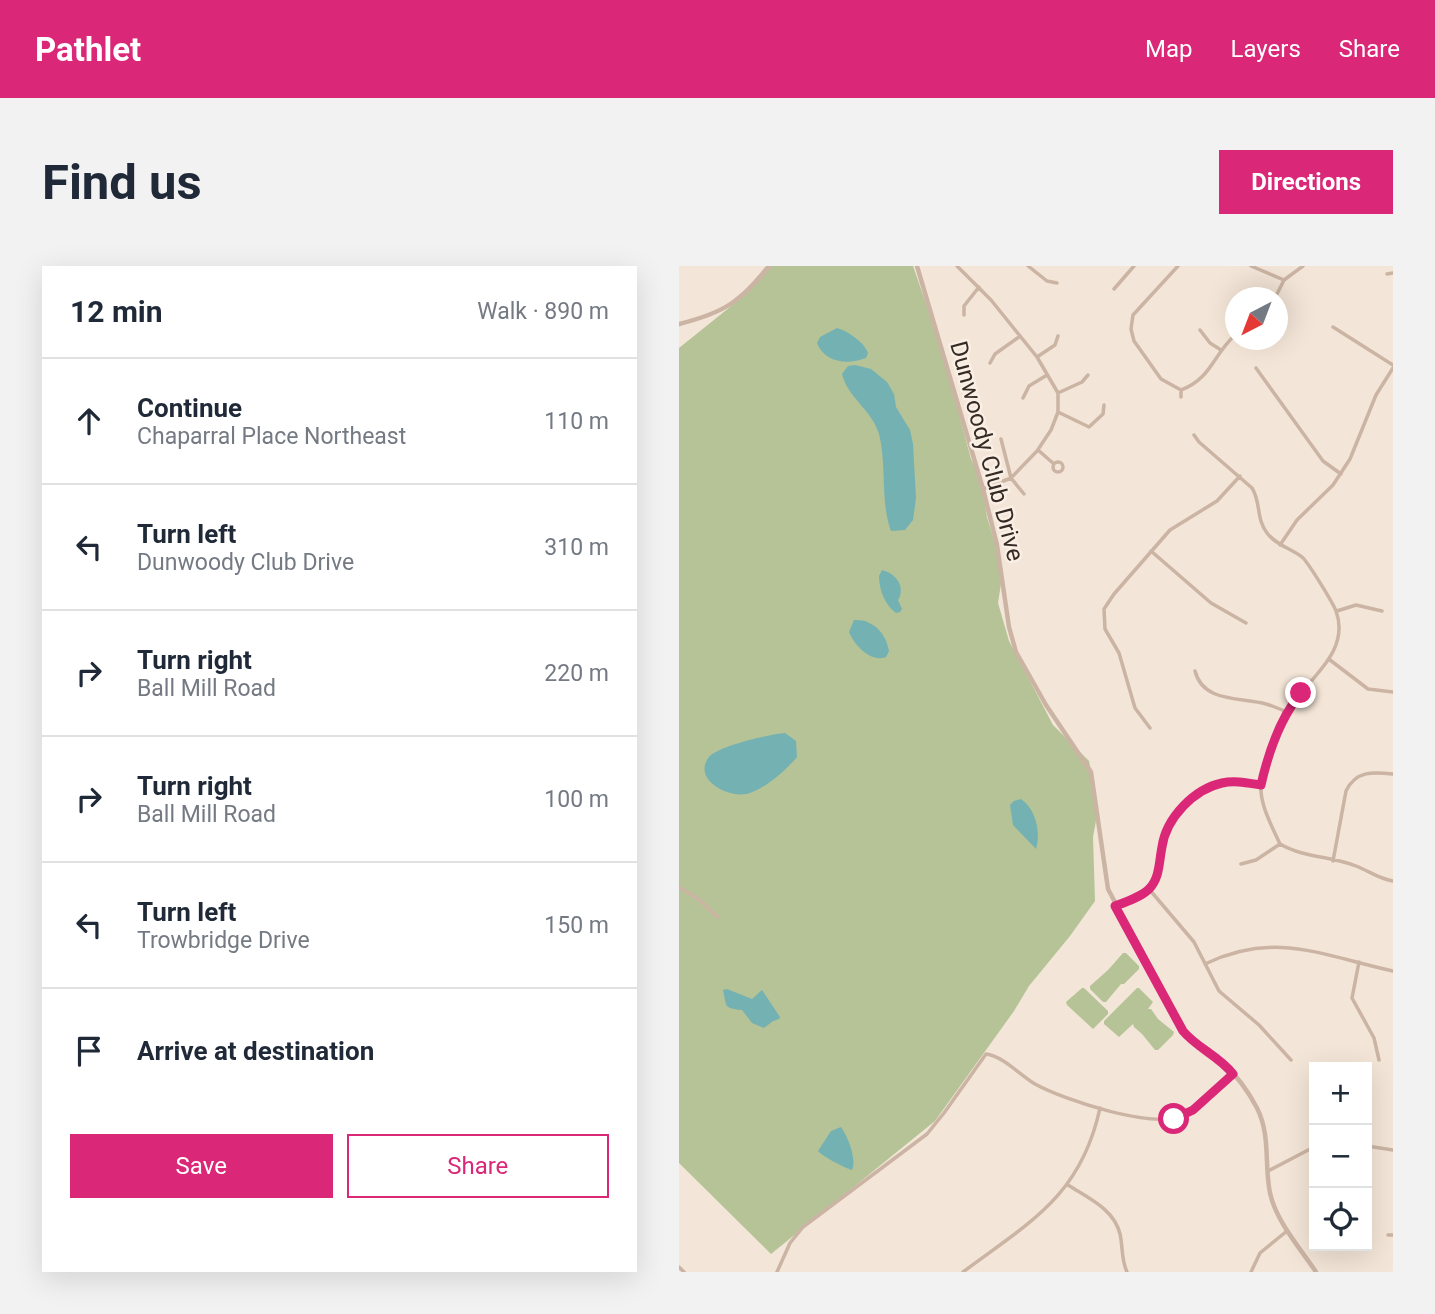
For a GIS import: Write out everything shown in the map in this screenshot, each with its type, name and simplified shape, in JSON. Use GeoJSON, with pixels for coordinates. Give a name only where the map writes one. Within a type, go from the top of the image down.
{"type":"FeatureCollection","features":[{"type":"Feature","properties":{"kind":"street"},"geometry":{"type":"LineString","coordinates":[[679,324],[728,307],[770,266]]}},
{"type":"Feature","properties":{"kind":"street","name":"Dunwoody Club Drive"},"geometry":{"type":"LineString","coordinates":[[917,266],[983,489],[997,545],[1011,640],[1024,670],[1091,772],[1105,877],[1115,906],[1183,1031],[1224,1063],[1253,1101],[1264,1124],[1268,1144],[1272,1200],[1316,1272]]}},
{"type":"Feature","properties":{"kind":"street"},"geometry":{"type":"LineString","coordinates":[[957,266],[979,287],[1037,357],[1058,393],[1058,412],[1051,430],[1038,450],[1011,478],[983,489]]}},
{"type":"Feature","properties":{"kind":"street"},"geometry":{"type":"LineString","coordinates":[[1028,266],[1047,281],[1057,283]]}},
{"type":"Feature","properties":{"kind":"street"},"geometry":{"type":"LineString","coordinates":[[1114,289],[1134,266]]}},
{"type":"Feature","properties":{"kind":"street"},"geometry":{"type":"LineString","coordinates":[[1178,266],[1133,315],[1131,329],[1134,341],[1161,379],[1181,390],[1192,386],[1206,375],[1225,345]]}},
{"type":"Feature","properties":{"kind":"street"},"geometry":{"type":"LineString","coordinates":[[1251,266],[1284,280]]}},
{"type":"Feature","properties":{"kind":"street"},"geometry":{"type":"LineString","coordinates":[[1280,287],[1284,280],[1303,266]]}},
{"type":"Feature","properties":{"kind":"street"},"geometry":{"type":"LineString","coordinates":[[1387,274],[1393,273]]}},
{"type":"Feature","properties":{"kind":"street"},"geometry":{"type":"LineString","coordinates":[[964,316],[964,306],[979,287]]}},
{"type":"Feature","properties":{"kind":"street"},"geometry":{"type":"LineString","coordinates":[[1280,545],[1297,520],[1341,474],[1350,459],[1376,395],[1393,366],[1333,327]]}},
{"type":"Feature","properties":{"kind":"street"},"geometry":{"type":"LineString","coordinates":[[1200,330],[1210,343],[1220,350]]}},
{"type":"Feature","properties":{"kind":"street"},"geometry":{"type":"LineString","coordinates":[[1037,357],[1055,345],[1058,336]]}},
{"type":"Feature","properties":{"kind":"street"},"geometry":{"type":"LineString","coordinates":[[990,363],[995,354],[1019,337]]}},
{"type":"Feature","properties":{"kind":"street"},"geometry":{"type":"LineString","coordinates":[[1256,368],[1323,461],[1341,474]]}},
{"type":"Feature","properties":{"kind":"street"},"geometry":{"type":"LineString","coordinates":[[1023,398],[1029,386],[1047,375]]}},
{"type":"Feature","properties":{"kind":"street"},"geometry":{"type":"LineString","coordinates":[[1058,393],[1082,382],[1089,375]]}},
{"type":"Feature","properties":{"kind":"street"},"geometry":{"type":"LineString","coordinates":[[1181,390],[1181,397]]}},
{"type":"Feature","properties":{"kind":"street"},"geometry":{"type":"LineString","coordinates":[[1058,412],[1089,427],[1103,414],[1104,405]]}},
{"type":"Feature","properties":{"kind":"street"},"geometry":{"type":"LineString","coordinates":[[1194,435],[1255,492],[1259,521],[1264,530],[1280,545],[1304,559],[1336,611],[1338,635],[1330,660],[1287,712],[1266,765],[1261,785],[1266,814],[1280,844],[1307,856],[1355,865],[1383,880],[1393,881]]}},
{"type":"Feature","properties":{"kind":"street"},"geometry":{"type":"LineString","coordinates":[[1002,439],[1011,478],[1024,494]]}},
{"type":"Feature","properties":{"kind":"street"},"geometry":{"type":"LineString","coordinates":[[1038,450],[1054,464]]}},
{"type":"Feature","properties":{"kind":"street"},"geometry":{"type":"LineString","coordinates":[[1150,727],[1135,708],[1124,664],[1105,629],[1103,617],[1108,600],[1170,530],[1217,501],[1240,476]]}},
{"type":"Feature","properties":{"kind":"street"},"geometry":{"type":"LineString","coordinates":[[1151,551],[1211,603],[1247,623]]}},
{"type":"Feature","properties":{"kind":"street"},"geometry":{"type":"LineString","coordinates":[[1336,611],[1356,605],[1382,611]]}},
{"type":"Feature","properties":{"kind":"street"},"geometry":{"type":"LineString","coordinates":[[1330,660],[1368,689],[1393,692]]}},
{"type":"Feature","properties":{"kind":"street"},"geometry":{"type":"LineString","coordinates":[[1195,671],[1198,681],[1213,694],[1268,704],[1287,712]]}},
{"type":"Feature","properties":{"kind":"street"},"geometry":{"type":"LineString","coordinates":[[1333,861],[1349,784],[1373,771],[1393,774]]}},
{"type":"Feature","properties":{"kind":"street"},"geometry":{"type":"LineString","coordinates":[[1115,906],[1149,889],[1160,865],[1162,847],[1172,820],[1198,794],[1222,783],[1244,782],[1261,785]]}},
{"type":"Feature","properties":{"kind":"street"},"geometry":{"type":"LineString","coordinates":[[1241,864],[1256,860],[1280,844]]}},
{"type":"Feature","properties":{"kind":"street"},"geometry":{"type":"LineString","coordinates":[[679,887],[697,898],[718,917]]}},
{"type":"Feature","properties":{"kind":"street"},"geometry":{"type":"LineString","coordinates":[[1149,889],[1190,937],[1219,991],[1265,1030],[1291,1060]]}},
{"type":"Feature","properties":{"kind":"street"},"geometry":{"type":"LineString","coordinates":[[1205,964],[1236,951],[1266,947],[1309,949],[1393,971]]}},
{"type":"Feature","properties":{"kind":"street"},"geometry":{"type":"LineString","coordinates":[[1359,962],[1352,998],[1371,1031],[1379,1060]]}},
{"type":"Feature","properties":{"kind":"street"},"geometry":{"type":"LineString","coordinates":[[777,1272],[790,1242],[803,1227],[927,1134],[986,1054],[991,1054],[1047,1090],[1071,1100],[1154,1120],[1174,1119],[1193,1110],[1233,1074]]}},
{"type":"Feature","properties":{"kind":"street"},"geometry":{"type":"LineString","coordinates":[[963,1272],[1038,1216],[1068,1185],[1089,1147],[1100,1108]]}},
{"type":"Feature","properties":{"kind":"street"},"geometry":{"type":"LineString","coordinates":[[1372,1147],[1393,1150]]}},
{"type":"Feature","properties":{"kind":"street"},"geometry":{"type":"LineString","coordinates":[[1268,1171],[1309,1150]]}},
{"type":"Feature","properties":{"kind":"street"},"geometry":{"type":"LineString","coordinates":[[1068,1185],[1102,1207],[1113,1218],[1120,1234],[1127,1272]]}},
{"type":"Feature","properties":{"kind":"street"},"geometry":{"type":"LineString","coordinates":[[1251,1272],[1260,1253],[1289,1230]]}},
{"type":"Feature","properties":{"kind":"street"},"geometry":{"type":"LineString","coordinates":[[679,1267],[684,1272]]}},
{"type":"Feature","properties":{"kind":"green space"},"geometry":{"type":"Polygon","coordinates":[[[766,266],[913,266],[940,344],[971,459],[981,479],[987,517],[1003,571],[998,603],[1009,641],[1053,725],[1089,761],[1098,810],[1093,837],[1095,901],[1029,986],[935,1121],[771,1254],[679,1163],[679,348],[735,303],[766,266]]]}},
{"type":"Feature","properties":{"kind":"green space"},"geometry":{"type":"Polygon","coordinates":[[[1123,953],[1139,966],[1139,969],[1103,1002],[1090,986],[1123,953]]]}},
{"type":"Feature","properties":{"kind":"green space"},"geometry":{"type":"Polygon","coordinates":[[[1082,988],[1108,1011],[1093,1029],[1066,1002],[1082,988]]]}},
{"type":"Feature","properties":{"kind":"green space"},"geometry":{"type":"Polygon","coordinates":[[[1137,988],[1153,1002],[1148,1009],[1174,1032],[1158,1050],[1155,1050],[1133,1024],[1119,1037],[1104,1024],[1137,988]]]}},
{"type":"Feature","properties":{"kind":"water"},"geometry":{"type":"Polygon","coordinates":[[[837,328],[860,341],[868,353],[866,358],[844,362],[825,355],[817,343],[820,337],[837,328]]]}},
{"type":"Feature","properties":{"kind":"water"},"geometry":{"type":"Polygon","coordinates":[[[848,366],[871,369],[887,382],[894,394],[896,407],[910,430],[916,498],[913,520],[905,530],[891,531],[886,508],[879,434],[871,418],[849,390],[842,374],[848,366]]]}},
{"type":"Feature","properties":{"kind":"water"},"geometry":{"type":"Polygon","coordinates":[[[882,570],[898,581],[901,590],[898,600],[902,609],[900,612],[892,610],[883,597],[879,576],[882,570]]]}},
{"type":"Feature","properties":{"kind":"water"},"geometry":{"type":"Polygon","coordinates":[[[854,620],[867,622],[882,633],[889,651],[886,657],[869,655],[859,647],[849,632],[854,620]]]}},
{"type":"Feature","properties":{"kind":"water"},"geometry":{"type":"Polygon","coordinates":[[[785,733],[796,741],[797,757],[763,787],[750,793],[733,794],[716,786],[705,773],[705,765],[714,753],[745,741],[785,733]]]}},
{"type":"Feature","properties":{"kind":"water"},"geometry":{"type":"Polygon","coordinates":[[[1021,799],[1034,815],[1038,836],[1036,849],[1013,825],[1010,805],[1021,799]]]}},
{"type":"Feature","properties":{"kind":"water"},"geometry":{"type":"Polygon","coordinates":[[[727,989],[752,999],[762,990],[779,1019],[764,1028],[752,1023],[742,1010],[727,1006],[723,990],[727,989]]]}},
{"type":"Feature","properties":{"kind":"water"},"geometry":{"type":"Polygon","coordinates":[[[841,1127],[853,1154],[852,1170],[818,1151],[831,1131],[841,1127]]]}},
{"type":"Feature","properties":{"kind":"route"},"geometry":{"type":"LineString","coordinates":[[1174,1119],[1193,1110],[1233,1074],[1224,1063],[1183,1031],[1115,906],[1149,889],[1160,865],[1165,834],[1172,820],[1187,803],[1209,787],[1222,783],[1244,782],[1261,785],[1287,712],[1301,693]]}}]}
